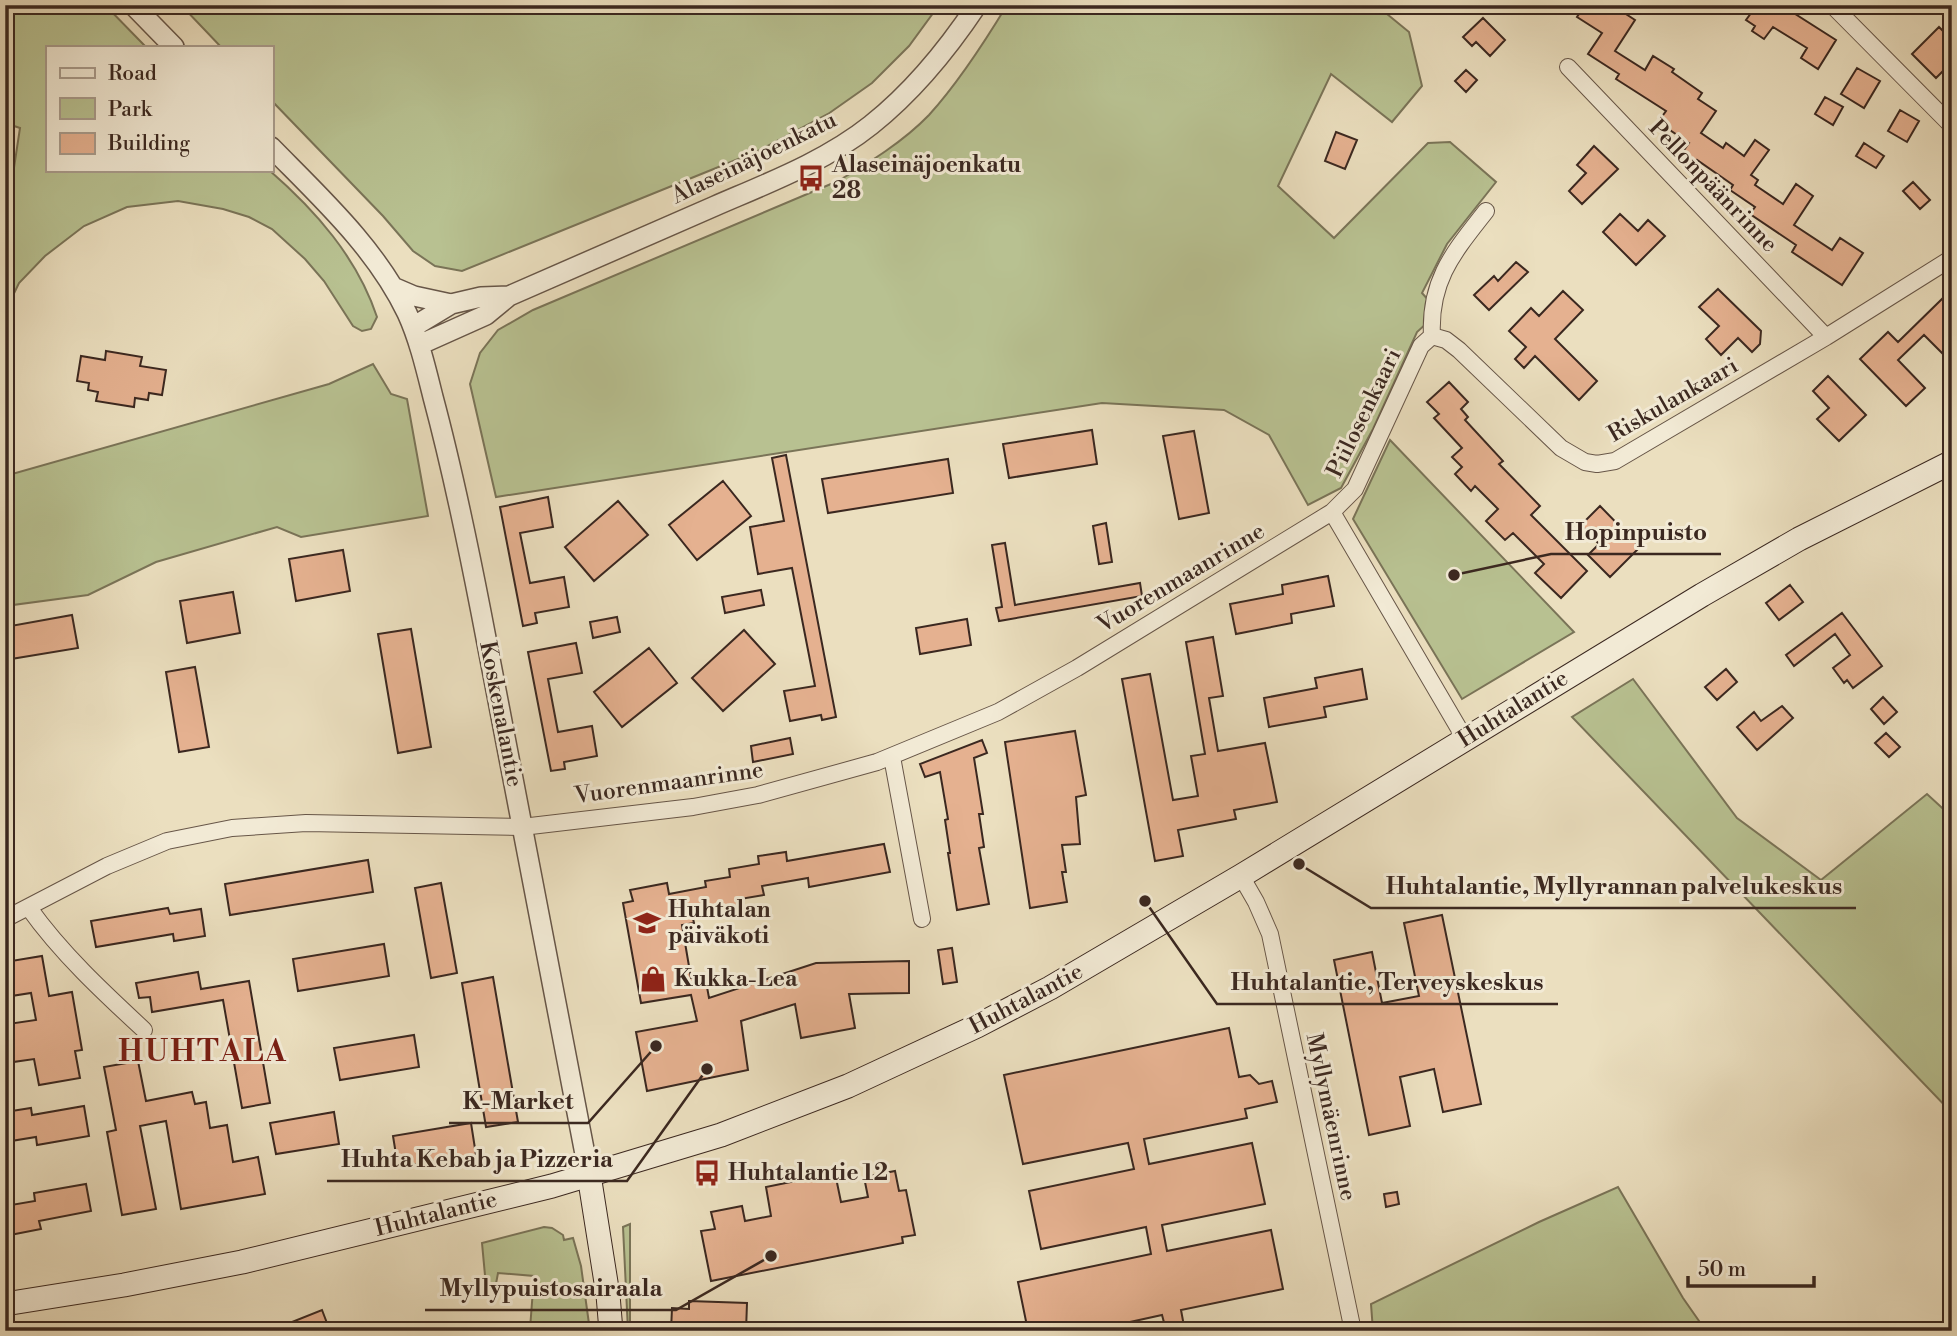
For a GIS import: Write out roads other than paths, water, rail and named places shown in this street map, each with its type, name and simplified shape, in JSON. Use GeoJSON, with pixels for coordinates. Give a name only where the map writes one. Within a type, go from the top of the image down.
{"type":"FeatureCollection","features":[{"type":"Feature","properties":{"kind":"main road","name":"Huhtalantie"},"geometry":{"type":"LineString","coordinates":[[5,1304],[242,1262],[589,1175],[721,1135],[848,1086],[977,1026],[1050,988],[1241,876],[1634,635],[1799,539],[1952,462]]}},
{"type":"Feature","properties":{"kind":"main road","name":"Koskenalantie"},"geometry":{"type":"LineString","coordinates":[[589,1175],[607,1282],[611,1331]]}},
{"type":"Feature","properties":{"kind":"street"},"geometry":{"type":"LineString","coordinates":[[133,5],[173,46]]}},
{"type":"Feature","properties":{"kind":"street","name":"Alaseinäjoenkatu"},"geometry":{"type":"LineString","coordinates":[[416,336],[486,315],[509,296],[779,178],[831,151],[869,126],[908,92],[951,45],[977,5]]}},
{"type":"Feature","properties":{"kind":"street"},"geometry":{"type":"LineString","coordinates":[[1832,5],[1952,126]]}},
{"type":"Feature","properties":{"kind":"street","name":"Pellonpäänrinne"},"geometry":{"type":"LineString","coordinates":[[1568,67],[1826,337]]}},
{"type":"Feature","properties":{"kind":"street","name":"Koskenalantie"},"geometry":{"type":"LineString","coordinates":[[273,149],[339,217],[364,247],[393,287],[416,336],[442,430],[463,525],[589,1175]]}},
{"type":"Feature","properties":{"kind":"street","name":"Piilosenkaari"},"geometry":{"type":"LineString","coordinates":[[1465,739],[1332,512],[1355,489],[1422,346],[1432,336],[1431,312],[1438,282],[1458,247],[1486,211]]}},
{"type":"Feature","properties":{"kind":"street","name":"Riskulankaari"},"geometry":{"type":"LineString","coordinates":[[1432,336],[1446,340],[1459,350],[1561,448],[1585,462],[1597,464],[1615,461],[1826,337],[1952,258]]}},
{"type":"Feature","properties":{"kind":"street","name":"Alaseinäjoenkatu"},"geometry":{"type":"LineString","coordinates":[[393,287],[414,296],[452,304],[509,296]]}},
{"type":"Feature","properties":{"kind":"street","name":"Alaseinäjoenkatu"},"geometry":{"type":"LineString","coordinates":[[416,336],[452,304]]}},
{"type":"Feature","properties":{"kind":"street","name":"Vuorenmaanrinne"},"geometry":{"type":"LineString","coordinates":[[5,919],[107,866],[167,841],[233,828],[306,823],[523,827],[693,807],[758,795],[892,757],[999,712],[1228,578],[1332,512]]}},
{"type":"Feature","properties":{"kind":"street"},"geometry":{"type":"LineString","coordinates":[[892,757],[922,919]]}},
{"type":"Feature","properties":{"kind":"street","name":"Myllymäenrinne"},"geometry":{"type":"LineString","coordinates":[[1241,876],[1270,934],[1353,1331]]}},
{"type":"Feature","properties":{"kind":"street"},"geometry":{"type":"LineString","coordinates":[[29,908],[44,929],[104,993],[144,1030]]}},
{"type":"Feature","properties":{"kind":"place","name":"Alaseinäjoenkatu 28"},"geometry":{"type":"Point","coordinates":[811,178]}},
{"type":"Feature","properties":{"kind":"place","name":"Hopinpuisto"},"geometry":{"type":"Point","coordinates":[1454,575]}},
{"type":"Feature","properties":{"kind":"place","name":"Huhtalantie, Myllyrannan palvelukeskus"},"geometry":{"type":"Point","coordinates":[1299,864]}},
{"type":"Feature","properties":{"kind":"place","name":"Huhtalantie, Terveyskeskus"},"geometry":{"type":"Point","coordinates":[1145,901]}},
{"type":"Feature","properties":{"kind":"place","name":"Huhtalan päiväkoti"},"geometry":{"type":"Point","coordinates":[647,923]}},
{"type":"Feature","properties":{"kind":"place","name":"Kukka-Lea"},"geometry":{"type":"Point","coordinates":[653,979]}},
{"type":"Feature","properties":{"kind":"place","name":"K-Market"},"geometry":{"type":"Point","coordinates":[656,1046]}},
{"type":"Feature","properties":{"kind":"place","name":"Huhta Kebab ja Pizzeria"},"geometry":{"type":"Point","coordinates":[707,1069]}},
{"type":"Feature","properties":{"kind":"place","name":"Huhtalantie 12"},"geometry":{"type":"Point","coordinates":[707,1173]}},
{"type":"Feature","properties":{"kind":"place","name":"Myllypuistosairaala"},"geometry":{"type":"Point","coordinates":[771,1256]}},
{"type":"Feature","properties":{"kind":"district","name":"HUHTALA"},"geometry":{"type":"Point","coordinates":[203,1052]}}]}
